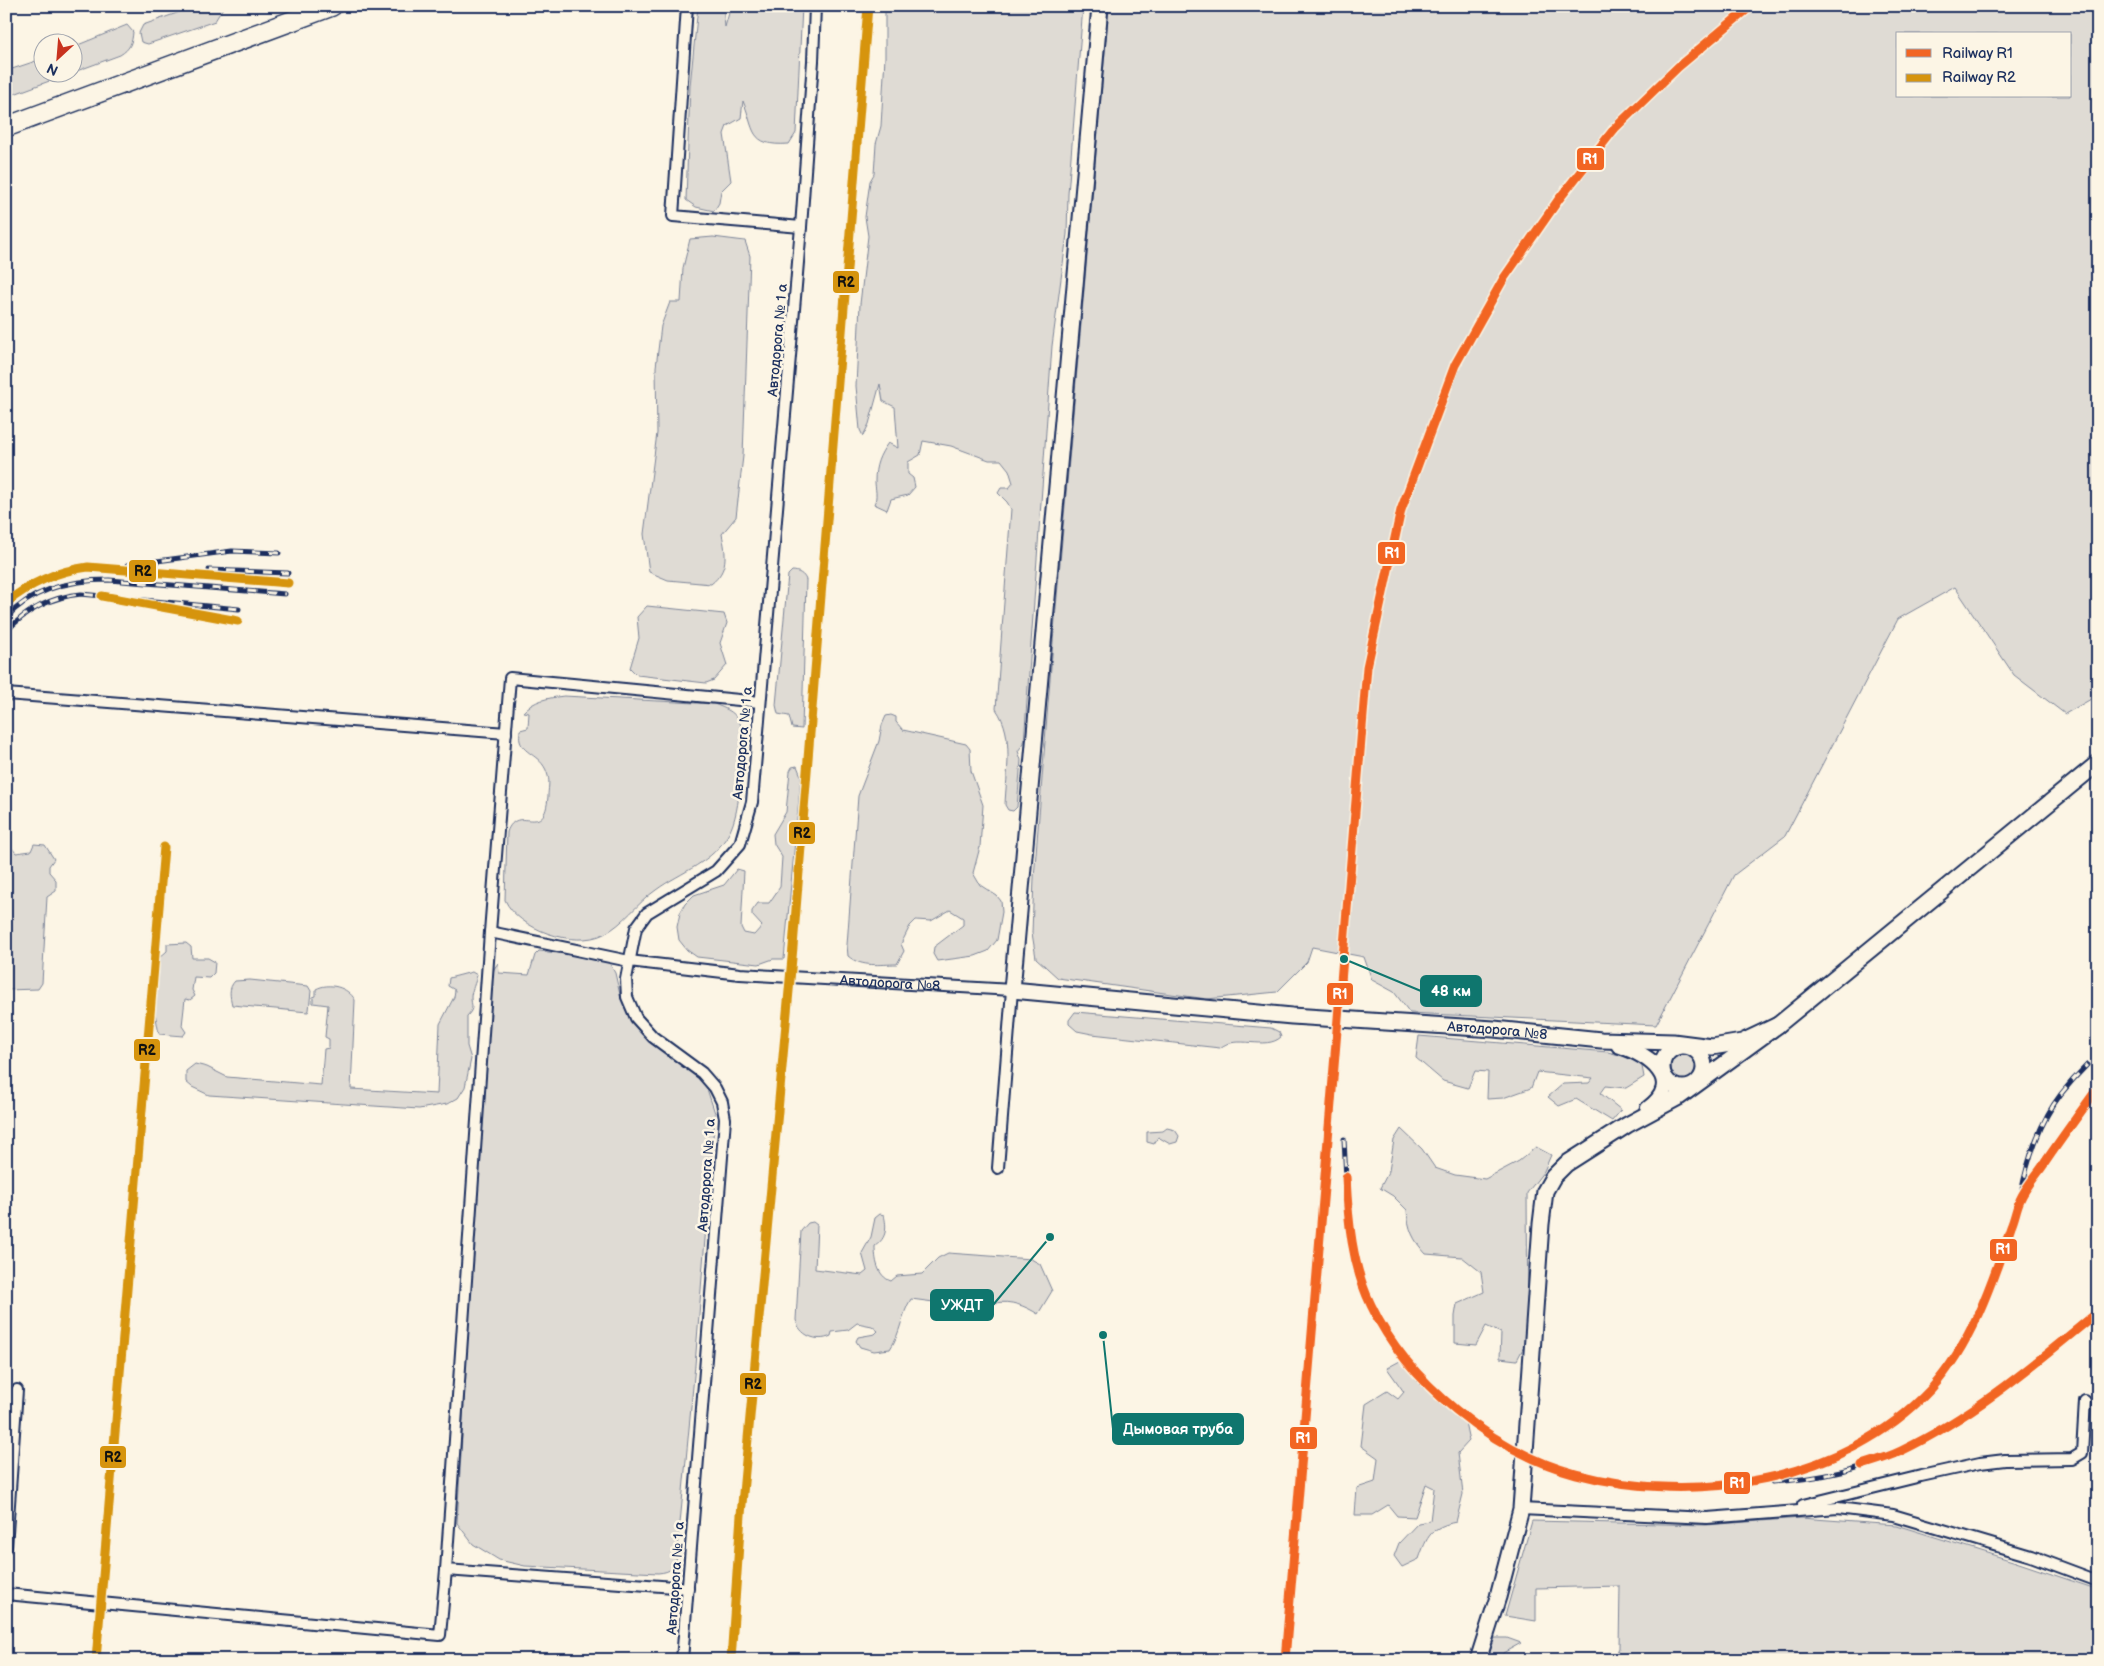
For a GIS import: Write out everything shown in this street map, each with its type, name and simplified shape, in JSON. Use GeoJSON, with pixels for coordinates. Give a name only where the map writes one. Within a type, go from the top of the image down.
{"type":"FeatureCollection","features":[{"type":"Feature","properties":{"kind":"highway"},"geometry":{"type":"LineString","coordinates":[[6,127],[332,6]]}},
{"type":"Feature","properties":{"kind":"street"},"geometry":{"type":"LineString","coordinates":[[687,6],[673,216],[801,227]]}},
{"type":"Feature","properties":{"kind":"street"},"geometry":{"type":"LineString","coordinates":[[998,1168],[1012,990],[1100,6]]}},
{"type":"Feature","properties":{"kind":"street","name":"Автодорога № 1 а"},"geometry":{"type":"LineString","coordinates":[[682,1660],[724,1119],[722,1102],[715,1088],[694,1067],[654,1037],[636,1018],[627,997],[626,979],[636,928],[648,913],[716,871],[740,844],[752,802],[801,227],[815,8]]}},
{"type":"Feature","properties":{"kind":"street"},"geometry":{"type":"LineString","coordinates":[[6,1594],[440,1636],[510,678],[760,702]]}},
{"type":"Feature","properties":{"kind":"street"},"geometry":{"type":"LineString","coordinates":[[6,694],[506,733]]}},
{"type":"Feature","properties":{"kind":"street"},"geometry":{"type":"LineString","coordinates":[[1478,1660],[1498,1598],[1521,1509],[1541,1224],[1545,1191],[1553,1177],[1566,1164],[1628,1125],[1680,1096],[1778,1025],[2098,763]]}},
{"type":"Feature","properties":{"kind":"street","name":"Автодорога №8"},"geometry":{"type":"LineString","coordinates":[[490,932],[629,961],[740,974],[1012,990],[1292,1016],[1601,1040],[1673,1042],[1685,1045],[1719,1047],[1733,1044],[1778,1025]]}},
{"type":"Feature","properties":{"kind":"street","name":"Автодорога №8"},"geometry":{"type":"LineString","coordinates":[[1601,1040],[1644,1055],[1662,1073]]}},
{"type":"Feature","properties":{"kind":"street"},"geometry":{"type":"LineString","coordinates":[[1628,1125],[1658,1101],[1663,1087],[1662,1073],[1662,1062],[1666,1053],[1675,1047],[1685,1045],[1698,1051],[1704,1064],[1703,1074],[1695,1085],[1686,1088],[1678,1088],[1670,1084],[1662,1073]]}},
{"type":"Feature","properties":{"kind":"street"},"geometry":{"type":"LineString","coordinates":[[6,1548],[17,1390]]}},
{"type":"Feature","properties":{"kind":"street"},"geometry":{"type":"LineString","coordinates":[[1778,1512],[1980,1463],[2005,1460],[2072,1459],[2082,1453],[2085,1401]]}},
{"type":"Feature","properties":{"kind":"street"},"geometry":{"type":"LineString","coordinates":[[1521,1509],[1707,1518],[1838,1508],[1893,1515],[2031,1556],[2098,1581]]}},
{"type":"Feature","properties":{"kind":"street"},"geometry":{"type":"LineString","coordinates":[[446,1570],[688,1588]]}},
{"type":"Feature","properties":{"kind":"shaded area"},"geometry":{"type":"Polygon","coordinates":[[[197,6],[224,6],[215,21],[148,44],[141,42],[139,33],[143,25],[197,6]]]}},
{"type":"Feature","properties":{"kind":"shaded area"},"geometry":{"type":"Polygon","coordinates":[[[698,6],[723,6],[725,27],[731,6],[802,6],[796,133],[789,144],[776,144],[760,139],[752,128],[743,101],[741,118],[727,126],[724,134],[731,181],[721,191],[719,203],[714,211],[696,207],[686,200],[690,86],[698,6]]]}},
{"type":"Feature","properties":{"kind":"shaded area"},"geometry":{"type":"Polygon","coordinates":[[[885,6],[926,6],[929,11],[930,6],[1083,6],[1068,194],[1067,234],[1052,346],[1024,743],[1018,751],[1021,760],[1017,807],[1013,811],[1008,810],[1005,805],[1008,768],[1006,731],[996,709],[1011,509],[998,493],[1001,488],[1009,488],[1013,483],[1009,470],[1001,460],[989,460],[951,446],[923,441],[920,455],[908,462],[908,474],[913,478],[915,487],[908,495],[891,499],[887,510],[874,504],[876,470],[880,456],[888,443],[898,448],[895,407],[883,401],[880,384],[869,424],[863,436],[860,430],[856,386],[860,304],[868,236],[865,217],[870,181],[874,174],[876,144],[881,126],[885,57],[885,6]]]}},
{"type":"Feature","properties":{"kind":"shaded area"},"geometry":{"type":"Polygon","coordinates":[[[1109,6],[2098,6],[2098,695],[2065,714],[2014,675],[1955,587],[1898,619],[1785,836],[1734,875],[1656,1025],[1410,1013],[1394,992],[1372,980],[1364,957],[1312,947],[1307,962],[1277,992],[1207,999],[1058,978],[1036,958],[1032,933],[1034,878],[1109,6]]]}},
{"type":"Feature","properties":{"kind":"shaded area"},"geometry":{"type":"Polygon","coordinates":[[[127,25],[133,32],[130,45],[123,53],[82,69],[82,43],[127,25]]]}},
{"type":"Feature","properties":{"kind":"shaded area"},"geometry":{"type":"Polygon","coordinates":[[[32,62],[32,82],[47,82],[6,97],[6,71],[32,62]]]}},
{"type":"Feature","properties":{"kind":"shaded area"},"geometry":{"type":"Polygon","coordinates":[[[713,237],[745,241],[750,256],[743,456],[736,517],[722,534],[725,561],[721,573],[711,584],[668,580],[649,572],[644,534],[657,433],[656,367],[661,326],[670,302],[681,302],[683,268],[690,239],[713,237]]]}},
{"type":"Feature","properties":{"kind":"shaded area"},"geometry":{"type":"Polygon","coordinates":[[[792,571],[800,573],[806,580],[802,729],[792,728],[789,716],[778,714],[776,705],[788,575],[792,571]]]}},
{"type":"Feature","properties":{"kind":"shaded area"},"geometry":{"type":"Polygon","coordinates":[[[647,606],[724,614],[727,623],[720,643],[727,665],[714,680],[706,683],[637,675],[630,668],[639,638],[637,617],[647,606]]]}},
{"type":"Feature","properties":{"kind":"shaded area"},"geometry":{"type":"Polygon","coordinates":[[[564,696],[714,704],[733,713],[743,731],[739,798],[733,823],[722,843],[706,859],[649,895],[611,930],[592,938],[578,939],[548,934],[522,920],[505,900],[507,832],[512,824],[518,820],[537,820],[542,817],[546,810],[548,796],[549,781],[546,769],[538,759],[522,746],[520,741],[520,730],[528,728],[529,713],[523,712],[537,702],[564,696]]]}},
{"type":"Feature","properties":{"kind":"shaded area"},"geometry":{"type":"Polygon","coordinates":[[[886,716],[896,717],[896,722],[903,730],[966,744],[970,749],[971,771],[983,805],[980,847],[973,873],[980,885],[997,896],[1001,901],[1002,912],[997,940],[988,951],[975,956],[937,961],[933,954],[934,947],[963,925],[963,918],[950,910],[931,921],[916,920],[910,926],[901,944],[904,951],[897,964],[865,964],[848,956],[847,945],[858,796],[879,741],[882,725],[886,716]]]}},
{"type":"Feature","properties":{"kind":"shaded area"},"geometry":{"type":"Polygon","coordinates":[[[797,766],[801,776],[784,959],[773,959],[759,964],[697,957],[687,950],[679,940],[677,927],[680,913],[685,904],[694,895],[724,885],[737,869],[744,871],[741,927],[744,933],[754,935],[762,926],[752,915],[752,911],[758,903],[769,903],[780,887],[782,857],[774,844],[773,834],[786,812],[790,771],[792,767],[797,766]]]}},
{"type":"Feature","properties":{"kind":"shaded area"},"geometry":{"type":"Polygon","coordinates":[[[6,841],[16,853],[31,851],[34,844],[45,845],[54,859],[49,866],[49,872],[56,880],[56,891],[47,897],[42,983],[38,989],[6,990],[6,841]]]}},
{"type":"Feature","properties":{"kind":"shaded area"},"geometry":{"type":"Polygon","coordinates":[[[186,943],[191,947],[192,958],[208,958],[215,962],[214,973],[209,978],[194,977],[192,990],[195,996],[190,1000],[185,999],[182,1026],[186,1032],[183,1036],[159,1034],[154,1007],[158,959],[167,951],[167,944],[186,943]]]}},
{"type":"Feature","properties":{"kind":"shaded area"},"geometry":{"type":"Polygon","coordinates":[[[539,951],[604,959],[610,964],[615,973],[621,999],[636,1025],[691,1067],[705,1083],[715,1113],[695,1365],[677,1555],[672,1568],[658,1573],[525,1566],[499,1560],[473,1544],[457,1523],[483,1074],[491,983],[494,969],[498,963],[499,973],[529,975],[535,955],[539,951]]]}},
{"type":"Feature","properties":{"kind":"shaded area"},"geometry":{"type":"Polygon","coordinates":[[[472,972],[477,975],[471,995],[472,1009],[467,1016],[467,1046],[471,1059],[465,1087],[458,1098],[447,1104],[419,1109],[209,1095],[186,1082],[186,1071],[195,1064],[207,1067],[227,1077],[321,1085],[324,1049],[329,1048],[329,1039],[325,1037],[328,1005],[313,1003],[313,997],[316,996],[316,989],[332,986],[348,992],[355,1000],[351,1089],[437,1094],[440,1024],[454,997],[455,990],[448,986],[449,978],[472,972]]]}},
{"type":"Feature","properties":{"kind":"shaded area"},"geometry":{"type":"Polygon","coordinates":[[[250,980],[308,986],[311,991],[308,1012],[232,1005],[231,986],[235,981],[250,980]]]}},
{"type":"Feature","properties":{"kind":"shaded area"},"geometry":{"type":"Polygon","coordinates":[[[1075,1012],[1271,1028],[1279,1032],[1281,1037],[1267,1043],[1234,1042],[1220,1048],[1092,1034],[1077,1031],[1069,1024],[1069,1020],[1075,1012]]]}},
{"type":"Feature","properties":{"kind":"shaded area"},"geometry":{"type":"Polygon","coordinates":[[[1419,1036],[1608,1052],[1641,1061],[1644,1077],[1626,1088],[1605,1086],[1600,1093],[1621,1110],[1612,1121],[1576,1099],[1559,1106],[1548,1097],[1563,1084],[1589,1083],[1593,1078],[1537,1072],[1531,1088],[1503,1098],[1487,1099],[1488,1072],[1475,1071],[1468,1088],[1443,1081],[1416,1058],[1419,1036]]]}},
{"type":"Feature","properties":{"kind":"shaded area"},"geometry":{"type":"Polygon","coordinates":[[[1685,1053],[1695,1057],[1699,1067],[1695,1077],[1685,1081],[1675,1077],[1671,1067],[1675,1057],[1685,1053]]]}},
{"type":"Feature","properties":{"kind":"shaded area"},"geometry":{"type":"Polygon","coordinates":[[[1167,1128],[1175,1130],[1179,1136],[1177,1142],[1170,1144],[1158,1137],[1154,1144],[1147,1142],[1147,1132],[1163,1131],[1167,1128]]]}},
{"type":"Feature","properties":{"kind":"shaded area"},"geometry":{"type":"Polygon","coordinates":[[[1401,1129],[1422,1149],[1435,1168],[1455,1175],[1485,1179],[1519,1161],[1536,1147],[1551,1155],[1544,1171],[1527,1193],[1528,1339],[1517,1360],[1500,1358],[1501,1333],[1486,1326],[1476,1345],[1455,1343],[1457,1304],[1484,1292],[1481,1272],[1462,1257],[1426,1254],[1412,1234],[1407,1210],[1393,1196],[1380,1188],[1389,1171],[1394,1140],[1401,1129]]]}},
{"type":"Feature","properties":{"kind":"shaded area"},"geometry":{"type":"Polygon","coordinates":[[[880,1214],[884,1215],[886,1228],[884,1236],[875,1246],[876,1261],[886,1279],[891,1281],[897,1276],[922,1274],[938,1258],[948,1253],[1031,1259],[1040,1264],[1052,1291],[1038,1314],[1023,1306],[1007,1302],[975,1307],[972,1301],[968,1300],[964,1306],[911,1299],[897,1337],[890,1349],[874,1351],[860,1347],[856,1341],[858,1337],[875,1334],[878,1331],[872,1326],[857,1323],[848,1330],[832,1332],[831,1336],[826,1338],[820,1339],[805,1334],[796,1320],[801,1231],[808,1223],[813,1222],[817,1225],[815,1269],[862,1275],[867,1271],[862,1253],[871,1237],[875,1218],[880,1214]]]}},
{"type":"Feature","properties":{"kind":"shaded area"},"geometry":{"type":"Polygon","coordinates":[[[1400,1361],[1420,1385],[1465,1422],[1469,1441],[1458,1453],[1463,1494],[1456,1522],[1435,1530],[1425,1544],[1419,1559],[1402,1567],[1394,1556],[1399,1543],[1418,1523],[1430,1521],[1434,1488],[1426,1484],[1415,1517],[1397,1516],[1388,1505],[1372,1515],[1355,1515],[1357,1488],[1375,1482],[1378,1458],[1361,1446],[1366,1404],[1387,1391],[1398,1399],[1404,1392],[1387,1368],[1400,1361]]]}},
{"type":"Feature","properties":{"kind":"shaded area"},"geometry":{"type":"Polygon","coordinates":[[[1801,1518],[1896,1525],[2016,1562],[2098,1590],[2098,1660],[1613,1660],[1619,1648],[1620,1586],[1536,1588],[1536,1621],[1505,1616],[1532,1521],[1706,1525],[1801,1518]]]}},
{"type":"Feature","properties":{"kind":"shaded area"},"geometry":{"type":"Polygon","coordinates":[[[1495,1638],[1507,1638],[1521,1643],[1503,1653],[1501,1660],[1487,1660],[1495,1638]]]}},
{"type":"Feature","properties":{"kind":"railway"},"geometry":{"type":"LineString","coordinates":[[731,1660],[741,1515],[793,947],[868,6]]}},
{"type":"Feature","properties":{"kind":"railway"},"geometry":{"type":"LineString","coordinates":[[127,565],[232,551],[279,553]]}},
{"type":"Feature","properties":{"kind":"railway"},"geometry":{"type":"LineString","coordinates":[[6,603],[44,579],[88,567],[288,583]]}},
{"type":"Feature","properties":{"kind":"railway"},"geometry":{"type":"LineString","coordinates":[[209,570],[288,573]]}},
{"type":"Feature","properties":{"kind":"railway"},"geometry":{"type":"LineString","coordinates":[[6,618],[16,608],[40,593],[67,584],[95,580],[285,594]]}},
{"type":"Feature","properties":{"kind":"railway"},"geometry":{"type":"LineString","coordinates":[[6,632],[22,617],[40,606],[59,598],[81,594],[239,609]]}},
{"type":"Feature","properties":{"kind":"railway"},"geometry":{"type":"LineString","coordinates":[[166,608],[238,621]]}},
{"type":"Feature","properties":{"kind":"railway"},"geometry":{"type":"LineString","coordinates":[[96,1660],[164,847]]}},
{"type":"Feature","properties":{"kind":"railway"},"geometry":{"type":"LineString","coordinates":[[2021,1194],[2035,1142],[2047,1116],[2061,1094],[2087,1065]]}},
{"type":"Feature","properties":{"kind":"railway"},"geometry":{"type":"LineString","coordinates":[[1344,1139],[1350,1224],[1357,1267],[1363,1287],[1371,1306],[1391,1339],[1415,1370],[1442,1398],[1473,1423],[1506,1444],[1541,1461],[1578,1474],[1615,1483],[1641,1486],[1708,1485],[1750,1481],[1778,1475],[1807,1467],[1834,1456],[1861,1443],[1886,1427],[1910,1409],[1931,1389],[1957,1354],[1978,1315],[2022,1195],[2098,1088]]}},
{"type":"Feature","properties":{"kind":"railway"},"geometry":{"type":"LineString","coordinates":[[1772,1482],[1805,1479],[1855,1468],[1886,1458],[1928,1437],[2004,1388],[2098,1312]]}},
{"type":"Feature","properties":{"kind":"rail line","name":"R2"},"geometry":{"type":"LineString","coordinates":[[731,1660],[741,1515],[793,947],[868,6]]}},
{"type":"Feature","properties":{"kind":"rail line","name":"R1"},"geometry":{"type":"LineString","coordinates":[[1285,1660],[1367,667],[1401,510],[1455,365],[1504,278],[1559,199],[1615,128],[1678,67],[1751,6]]}},
{"type":"Feature","properties":{"kind":"rail line","name":"R2"},"geometry":{"type":"LineString","coordinates":[[6,603],[44,579],[88,567],[288,583]]}},
{"type":"Feature","properties":{"kind":"rail line","name":"R2"},"geometry":{"type":"LineString","coordinates":[[102,596],[238,621]]}},
{"type":"Feature","properties":{"kind":"rail line","name":"R2"},"geometry":{"type":"LineString","coordinates":[[96,1660],[164,847]]}},
{"type":"Feature","properties":{"kind":"rail line","name":"R1"},"geometry":{"type":"LineString","coordinates":[[1346,1177],[1348,1209],[1355,1258],[1371,1305],[1387,1333],[1407,1361],[1430,1387],[1456,1410],[1514,1449],[1545,1464],[1576,1474],[1622,1483],[1669,1487],[1718,1486],[1766,1478],[1812,1465],[1856,1446],[1896,1421],[1931,1389],[1958,1353],[1979,1312],[2022,1196],[2098,1088]]}},
{"type":"Feature","properties":{"kind":"rail line","name":"R1"},"geometry":{"type":"LineString","coordinates":[[1862,1465],[1901,1451],[1954,1422],[2004,1388],[2098,1312]]}},
{"type":"Feature","properties":{"kind":"place","name":"48 км"},"geometry":{"type":"Point","coordinates":[1344,959]}},
{"type":"Feature","properties":{"kind":"place","name":"УЖДТ"},"geometry":{"type":"Point","coordinates":[1050,1237]}},
{"type":"Feature","properties":{"kind":"place","name":"Дымовая труба"},"geometry":{"type":"Point","coordinates":[1103,1335]}}]}
